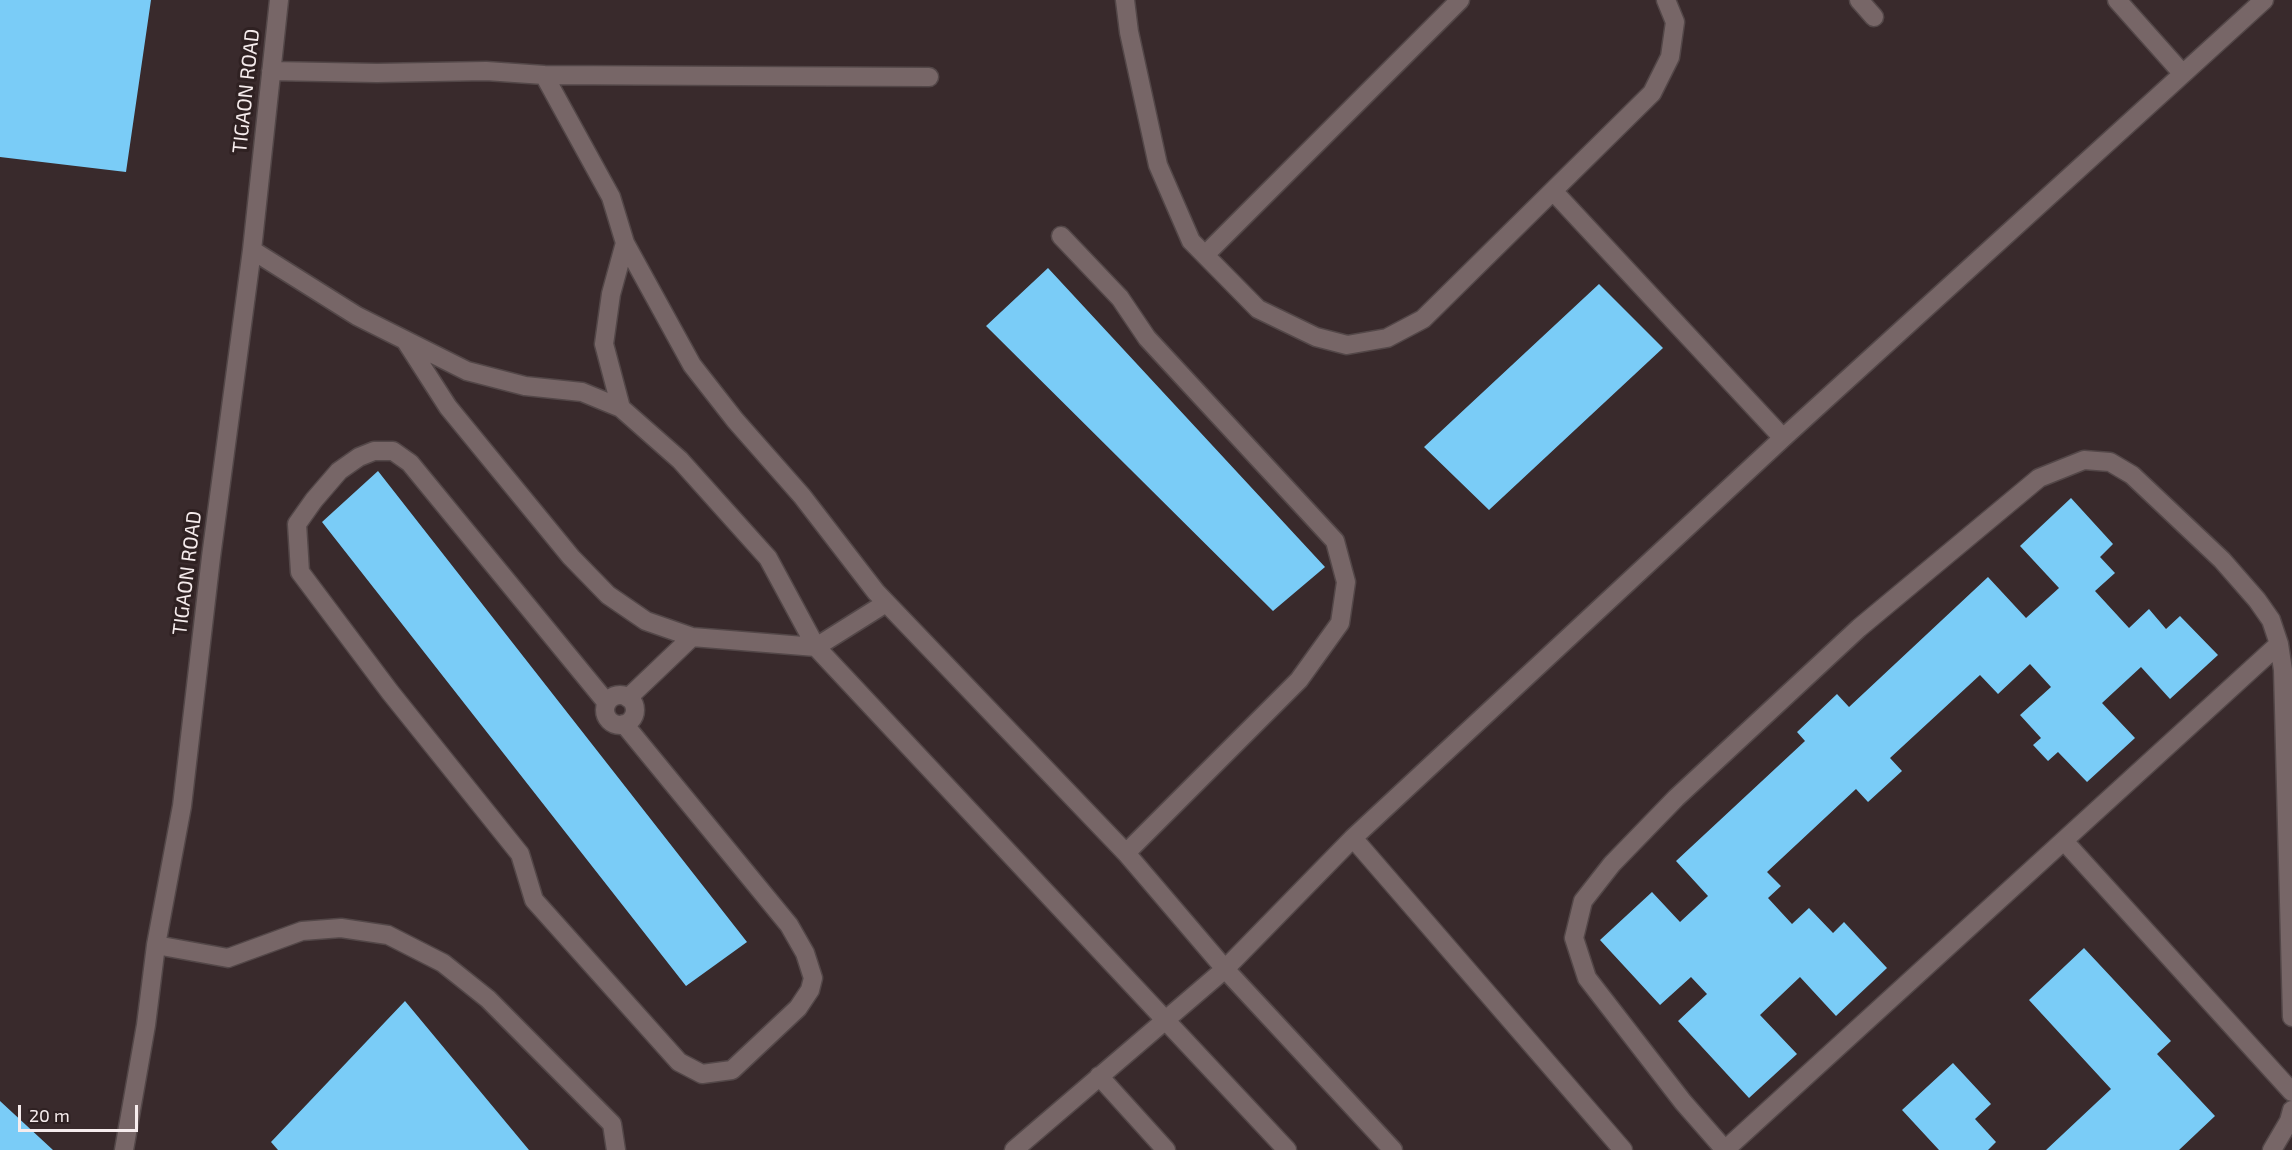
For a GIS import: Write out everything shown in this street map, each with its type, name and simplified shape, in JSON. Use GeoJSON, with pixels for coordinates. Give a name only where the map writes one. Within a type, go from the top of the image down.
{"type":"FeatureCollection","features":[{"type":"Feature","properties":{"kind":"street","name":"TIGAON ROAD"},"geometry":{"type":"LineString","coordinates":[[124,1150],[146,1025],[156,945],[182,806],[210,566],[252,250],[279,0]]}},
{"type":"Feature","properties":{"kind":"street"},"geometry":{"type":"LineString","coordinates":[[1125,0],[1129,32],[1158,165],[1191,241],[1258,309],[1316,337],[1347,345],[1387,338],[1423,319],[1652,93],[1670,57],[1675,22],[1666,0]]}},
{"type":"Feature","properties":{"kind":"street"},"geometry":{"type":"LineString","coordinates":[[1205,255],[1460,0]]}},
{"type":"Feature","properties":{"kind":"street"},"geometry":{"type":"LineString","coordinates":[[1859,0],[1874,17]]}},
{"type":"Feature","properties":{"kind":"street"},"geometry":{"type":"LineString","coordinates":[[2117,0],[2182,73]]}},
{"type":"Feature","properties":{"kind":"street"},"geometry":{"type":"LineString","coordinates":[[1024,1147],[1099,1077],[1225,969],[1353,838],[1783,438],[2264,0]]}},
{"type":"Feature","properties":{"kind":"street"},"geometry":{"type":"LineString","coordinates":[[271,70],[377,74],[486,71],[544,75],[929,78]]}},
{"type":"Feature","properties":{"kind":"street"},"geometry":{"type":"LineString","coordinates":[[544,75],[612,197],[625,243],[692,365],[735,420],[802,496],[886,603],[1126,853],[1225,969],[1393,1150]]}},
{"type":"Feature","properties":{"kind":"street"},"geometry":{"type":"LineString","coordinates":[[1554,192],[1783,438]]}},
{"type":"Feature","properties":{"kind":"street"},"geometry":{"type":"LineString","coordinates":[[1061,236],[1120,298],[1147,338],[1335,542],[1346,582],[1340,623],[1299,680],[1126,853]]}},
{"type":"Feature","properties":{"kind":"street"},"geometry":{"type":"LineString","coordinates":[[621,408],[604,344],[611,294],[625,243]]}},
{"type":"Feature","properties":{"kind":"street"},"geometry":{"type":"LineString","coordinates":[[252,250],[357,316],[467,371],[525,386],[582,393],[621,408],[680,460],[768,558],[816,647],[1287,1150]]}},
{"type":"Feature","properties":{"kind":"street"},"geometry":{"type":"LineString","coordinates":[[405,340],[448,407],[571,557],[608,595],[646,621],[692,637],[816,647],[886,603]]}},
{"type":"Feature","properties":{"kind":"street"},"geometry":{"type":"LineString","coordinates":[[607,703],[410,463],[393,451],[374,451],[359,457],[339,471],[297,524],[300,572],[390,692],[519,854],[534,900],[679,1062],[702,1074],[732,1070],[798,1008],[810,990],[813,978],[805,953],[789,925],[624,724]]}},
{"type":"Feature","properties":{"kind":"street"},"geometry":{"type":"LineString","coordinates":[[2279,644],[1725,1150],[1683,1102],[1587,978],[1574,938],[1583,902],[1612,864],[1676,798],[1815,668],[2039,478],[2084,460],[2110,462],[2132,475],[2222,560],[2271,620],[2279,644],[2283,670],[2292,1017]]}},
{"type":"Feature","properties":{"kind":"street"},"geometry":{"type":"LineString","coordinates":[[628,698],[633,705],[634,714],[629,722],[615,724],[607,717],[605,708],[607,703],[614,697],[628,698],[692,637]]}},
{"type":"Feature","properties":{"kind":"street"},"geometry":{"type":"LineString","coordinates":[[1353,838],[1623,1150]]}},
{"type":"Feature","properties":{"kind":"street"},"geometry":{"type":"LineString","coordinates":[[2064,841],[2292,1092]]}},
{"type":"Feature","properties":{"kind":"street"},"geometry":{"type":"LineString","coordinates":[[156,945],[228,958],[302,931],[340,928],[388,935],[443,963],[488,999],[612,1124],[616,1150]]}},
{"type":"Feature","properties":{"kind":"street"},"geometry":{"type":"LineString","coordinates":[[1099,1077],[1166,1150]]}},
{"type":"Feature","properties":{"kind":"street"},"geometry":{"type":"LineString","coordinates":[[2272,1150],[2289,1121],[2292,1110]]}},
{"type":"Feature","properties":{"kind":"building"},"geometry":{"type":"Polygon","coordinates":[[[0,0],[151,0],[126,172],[0,157],[0,0]]]}},
{"type":"Feature","properties":{"kind":"building"},"geometry":{"type":"Polygon","coordinates":[[[1048,268],[1325,567],[1273,611],[986,326],[1048,268]]]}},
{"type":"Feature","properties":{"kind":"building"},"geometry":{"type":"Polygon","coordinates":[[[1599,284],[1663,348],[1489,510],[1424,447],[1599,284]]]}},
{"type":"Feature","properties":{"kind":"building"},"geometry":{"type":"Polygon","coordinates":[[[378,471],[747,942],[686,986],[322,522],[378,471]]]}},
{"type":"Feature","properties":{"kind":"building"},"geometry":{"type":"Polygon","coordinates":[[[2071,498],[2113,544],[2100,557],[2115,573],[2095,591],[2129,628],[2149,609],[2166,629],[2180,616],[2218,655],[2170,699],[2141,667],[2102,703],[2135,738],[2087,782],[2058,752],[2048,761],[2033,745],[2041,738],[2020,715],[2051,687],[2030,664],[1998,694],[1980,675],[1890,758],[1902,771],[1868,802],[1856,789],[1767,872],[1781,886],[1768,898],[1792,924],[1809,908],[1833,933],[1844,922],[1887,968],[1836,1016],[1800,977],[1760,1015],[1797,1054],[1749,1098],[1678,1021],[1707,994],[1691,977],[1660,1005],[1600,940],[1652,892],[1680,922],[1708,896],[1676,861],[1805,741],[1797,732],[1837,694],[1849,707],[1988,577],[2026,618],[2059,588],[2020,546],[2071,498]]]}},
{"type":"Feature","properties":{"kind":"building"},"geometry":{"type":"Polygon","coordinates":[[[2084,948],[2171,1041],[2157,1054],[2215,1116],[2179,1150],[2046,1150],[2111,1089],[2029,1000],[2084,948]]]}},
{"type":"Feature","properties":{"kind":"building"},"geometry":{"type":"Polygon","coordinates":[[[405,1001],[529,1150],[278,1150],[271,1142],[405,1001]]]}},
{"type":"Feature","properties":{"kind":"building"},"geometry":{"type":"Polygon","coordinates":[[[1953,1063],[1991,1104],[1975,1119],[1996,1142],[1988,1150],[1939,1150],[1902,1110],[1953,1063]]]}},
{"type":"Feature","properties":{"kind":"building"},"geometry":{"type":"Polygon","coordinates":[[[0,1101],[53,1150],[0,1150],[0,1101]]]}}]}
